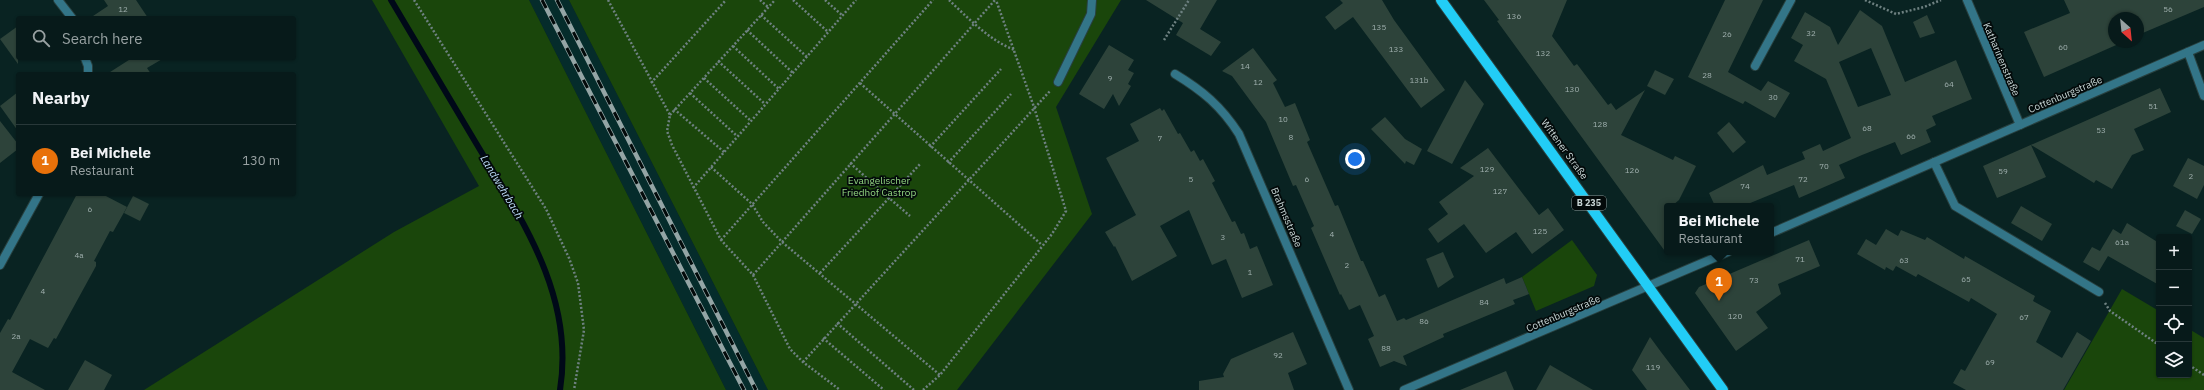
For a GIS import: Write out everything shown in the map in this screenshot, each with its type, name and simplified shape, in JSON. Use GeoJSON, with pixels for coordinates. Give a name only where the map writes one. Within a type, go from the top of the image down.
{"type":"FeatureCollection","features":[{"type":"Feature","properties":{"kind":"main road","name":"Wittener Straße"},"geometry":{"type":"LineString","coordinates":[[1441,0],[1723,390]]}},
{"type":"Feature","properties":{"kind":"street"},"geometry":{"type":"LineString","coordinates":[[58,0],[70,16]]}},
{"type":"Feature","properties":{"kind":"street"},"geometry":{"type":"LineString","coordinates":[[1058,82],[1091,14],[1092,0]]}},
{"type":"Feature","properties":{"kind":"street"},"geometry":{"type":"LineString","coordinates":[[1755,66],[1791,0]]}},
{"type":"Feature","properties":{"kind":"street","name":"Katharinenstraße"},"geometry":{"type":"LineString","coordinates":[[1967,0],[2020,125]]}},
{"type":"Feature","properties":{"kind":"street","name":"Cottenburgstraße"},"geometry":{"type":"LineString","coordinates":[[1774,232],[2204,45]]}},
{"type":"Feature","properties":{"kind":"street"},"geometry":{"type":"LineString","coordinates":[[2188,52],[2204,96]]}},
{"type":"Feature","properties":{"kind":"street"},"geometry":{"type":"LineString","coordinates":[[85,60],[88,72]]}},
{"type":"Feature","properties":{"kind":"street","name":"Brahmsstraße"},"geometry":{"type":"LineString","coordinates":[[1175,74],[1201,90],[1219,108],[1239,134],[1349,390]]}},
{"type":"Feature","properties":{"kind":"street"},"geometry":{"type":"LineString","coordinates":[[1934,162],[1956,206],[2099,292]]}},
{"type":"Feature","properties":{"kind":"street"},"geometry":{"type":"LineString","coordinates":[[0,265],[38,196]]}},
{"type":"Feature","properties":{"kind":"street","name":"Cottenburgstraße"},"geometry":{"type":"LineString","coordinates":[[1404,390],[1650,287],[1721,255]]}},
{"type":"Feature","properties":{"kind":"path"},"geometry":{"type":"LineString","coordinates":[[414,0],[546,209],[569,258],[578,283],[584,330],[574,390]]}},
{"type":"Feature","properties":{"kind":"path"},"geometry":{"type":"LineString","coordinates":[[608,0],[651,83],[670,115]]}},
{"type":"Feature","properties":{"kind":"path"},"geometry":{"type":"LineString","coordinates":[[651,83],[726,0]]}},
{"type":"Feature","properties":{"kind":"path"},"geometry":{"type":"LineString","coordinates":[[760,0],[768,7]]}},
{"type":"Feature","properties":{"kind":"path"},"geometry":{"type":"LineString","coordinates":[[775,0],[674,109],[670,115],[667,130],[693,188],[720,240],[753,275],[790,349],[803,362],[840,390]]}},
{"type":"Feature","properties":{"kind":"path"},"geometry":{"type":"LineString","coordinates":[[793,0],[828,32]]}},
{"type":"Feature","properties":{"kind":"path"},"geometry":{"type":"LineString","coordinates":[[825,0],[843,16]]}},
{"type":"Feature","properties":{"kind":"path"},"geometry":{"type":"LineString","coordinates":[[693,188],[856,0]]}},
{"type":"Feature","properties":{"kind":"path"},"geometry":{"type":"LineString","coordinates":[[720,240],[933,0]]}},
{"type":"Feature","properties":{"kind":"path"},"geometry":{"type":"LineString","coordinates":[[949,0],[975,24],[1007,47],[1015,50]]}},
{"type":"Feature","properties":{"kind":"path"},"geometry":{"type":"LineString","coordinates":[[753,275],[893,114],[996,0],[1034,107],[1066,211],[1042,245],[940,375],[923,390]]}},
{"type":"Feature","properties":{"kind":"path"},"geometry":{"type":"LineString","coordinates":[[1164,40],[1189,0]]}},
{"type":"Feature","properties":{"kind":"path"},"geometry":{"type":"LineString","coordinates":[[1865,0],[1896,14],[1924,7],[1940,0]]}},
{"type":"Feature","properties":{"kind":"path"},"geometry":{"type":"LineString","coordinates":[[761,15],[807,57]]}},
{"type":"Feature","properties":{"kind":"path"},"geometry":{"type":"LineString","coordinates":[[747,30],[793,73]]}},
{"type":"Feature","properties":{"kind":"path"},"geometry":{"type":"LineString","coordinates":[[733,46],[779,89]]}},
{"type":"Feature","properties":{"kind":"path"},"geometry":{"type":"LineString","coordinates":[[718,61],[766,104]]}},
{"type":"Feature","properties":{"kind":"path"},"geometry":{"type":"LineString","coordinates":[[930,147],[1001,69]]}},
{"type":"Feature","properties":{"kind":"path"},"geometry":{"type":"LineString","coordinates":[[704,78],[751,121]]}},
{"type":"Feature","properties":{"kind":"path"},"geometry":{"type":"LineString","coordinates":[[860,82],[893,114],[1042,245]]}},
{"type":"Feature","properties":{"kind":"path"},"geometry":{"type":"LineString","coordinates":[[803,362],[823,338],[856,304],[1058,82]]}},
{"type":"Feature","properties":{"kind":"path"},"geometry":{"type":"LineString","coordinates":[[690,93],[738,136]]}},
{"type":"Feature","properties":{"kind":"path"},"geometry":{"type":"LineString","coordinates":[[948,162],[1010,94]]}},
{"type":"Feature","properties":{"kind":"path"},"geometry":{"type":"LineString","coordinates":[[674,109],[724,152]]}},
{"type":"Feature","properties":{"kind":"path"},"geometry":{"type":"LineString","coordinates":[[850,163],[910,216]]}},
{"type":"Feature","properties":{"kind":"path"},"geometry":{"type":"LineString","coordinates":[[820,273],[920,164]]}},
{"type":"Feature","properties":{"kind":"path"},"geometry":{"type":"LineString","coordinates":[[711,167],[752,204],[762,222],[782,242],[940,375]]}},
{"type":"Feature","properties":{"kind":"path"},"geometry":{"type":"LineString","coordinates":[[2099,292],[2110,311],[2156,343]]}},
{"type":"Feature","properties":{"kind":"path"},"geometry":{"type":"LineString","coordinates":[[837,323],[914,390]]}},
{"type":"Feature","properties":{"kind":"path"},"geometry":{"type":"LineString","coordinates":[[823,338],[884,390]]}},
{"type":"Feature","properties":{"kind":"path"},"geometry":{"type":"LineString","coordinates":[[2192,367],[2204,375]]}},
{"type":"Feature","properties":{"kind":"shaded area"},"geometry":{"type":"Polygon","coordinates":[[[529,0],[569,0],[768,390],[726,390],[529,0]]]}},
{"type":"Feature","properties":{"kind":"green space"},"geometry":{"type":"Polygon","coordinates":[[[372,0],[529,0],[726,390],[144,390],[394,232],[479,186],[372,0]]]}},
{"type":"Feature","properties":{"kind":"green space","name":"Evangelischer Friedhof Castrop"},"geometry":{"type":"Polygon","coordinates":[[[569,0],[1121,0],[1056,107],[1092,214],[957,390],[768,390],[569,0]]]}},
{"type":"Feature","properties":{"kind":"green space"},"geometry":{"type":"Polygon","coordinates":[[[1572,240],[1597,275],[1594,286],[1536,311],[1522,277],[1572,240]]]}},
{"type":"Feature","properties":{"kind":"green space"},"geometry":{"type":"Polygon","coordinates":[[[2122,289],[2156,309],[2156,378],[2192,378],[2192,331],[2204,338],[2204,390],[2064,390],[2122,289]]]}},
{"type":"Feature","properties":{"kind":"building"},"geometry":{"type":"Polygon","coordinates":[[[104,0],[136,0],[147,16],[93,16],[108,6],[104,0]]]}},
{"type":"Feature","properties":{"kind":"building"},"geometry":{"type":"Polygon","coordinates":[[[1146,0],[1217,0],[1200,29],[1221,42],[1211,56],[1176,35],[1183,23],[1146,0]]]}},
{"type":"Feature","properties":{"kind":"building"},"geometry":{"type":"Polygon","coordinates":[[[1340,0],[1382,0],[1394,20],[1445,90],[1421,108],[1353,17],[1335,30],[1325,17],[1343,3],[1340,0]]]}},
{"type":"Feature","properties":{"kind":"building"},"geometry":{"type":"Polygon","coordinates":[[[1484,0],[1567,0],[1552,36],[1574,66],[1577,64],[1608,105],[1611,103],[1616,110],[1645,90],[1621,135],[1673,160],[1675,156],[1696,166],[1679,200],[1676,203],[1664,203],[1664,250],[1497,21],[1499,20],[1484,0]]]}},
{"type":"Feature","properties":{"kind":"building"},"geometry":{"type":"Polygon","coordinates":[[[1725,0],[1763,0],[1728,72],[1761,91],[1768,81],[1790,93],[1775,118],[1745,101],[1743,104],[1688,77],[1725,0]]]}},
{"type":"Feature","properties":{"kind":"building"},"geometry":{"type":"Polygon","coordinates":[[[2064,0],[2204,0],[2204,7],[2144,32],[2144,12],[2108,12],[2108,48],[2109,48],[2044,77],[2024,32],[2070,13],[2064,0]]]}},
{"type":"Feature","properties":{"kind":"building"},"geometry":{"type":"Polygon","coordinates":[[[1860,10],[1882,26],[1905,82],[1956,60],[1972,99],[1932,116],[1936,125],[1926,130],[1931,142],[1901,155],[1895,142],[1862,155],[1839,165],[1845,178],[1799,198],[1794,185],[1750,203],[1714,203],[1709,193],[1763,165],[1767,175],[1805,159],[1802,152],[1820,144],[1823,151],[1851,138],[1826,79],[1794,61],[1803,45],[1791,38],[1805,12],[1830,27],[1838,45],[1860,10]],[[1871,48],[1839,62],[1858,107],[1891,95],[1871,48]]]}},
{"type":"Feature","properties":{"kind":"building"},"geometry":{"type":"Polygon","coordinates":[[[1927,15],[1935,33],[1920,38],[1913,22],[1927,15]]]}},
{"type":"Feature","properties":{"kind":"building"},"geometry":{"type":"Polygon","coordinates":[[[16,27],[16,60],[18,60],[18,64],[0,39],[16,27]]]}},
{"type":"Feature","properties":{"kind":"building"},"geometry":{"type":"Polygon","coordinates":[[[1109,45],[1134,60],[1128,70],[1134,73],[1128,84],[1131,86],[1119,106],[1113,94],[1104,109],[1079,94],[1109,45]]]}},
{"type":"Feature","properties":{"kind":"building"},"geometry":{"type":"Polygon","coordinates":[[[1253,48],[1277,80],[1273,83],[1285,107],[1295,103],[1310,140],[1307,142],[1335,206],[1338,205],[1361,261],[1363,261],[1379,297],[1385,294],[1397,321],[1404,318],[1406,320],[1504,278],[1506,284],[1522,277],[1529,294],[1513,300],[1515,304],[1443,334],[1444,337],[1403,356],[1407,366],[1394,361],[1380,367],[1368,339],[1374,336],[1360,305],[1349,310],[1341,294],[1340,295],[1311,228],[1314,226],[1296,185],[1293,186],[1266,122],[1232,76],[1222,71],[1253,48]]]}},
{"type":"Feature","properties":{"kind":"building"},"geometry":{"type":"Polygon","coordinates":[[[129,60],[161,60],[147,68],[150,72],[110,72],[129,60]]]}},
{"type":"Feature","properties":{"kind":"building"},"geometry":{"type":"Polygon","coordinates":[[[1655,70],[1674,79],[1665,95],[1647,86],[1655,70]]]}},
{"type":"Feature","properties":{"kind":"building"},"geometry":{"type":"Polygon","coordinates":[[[1465,80],[1484,104],[1452,164],[1427,151],[1465,80]]]}},
{"type":"Feature","properties":{"kind":"building"},"geometry":{"type":"Polygon","coordinates":[[[2160,88],[2171,112],[2134,129],[2144,150],[2132,155],[2112,189],[2096,180],[2094,183],[2031,145],[2046,177],[1997,198],[1983,166],[2160,88]]]}},
{"type":"Feature","properties":{"kind":"building"},"geometry":{"type":"Polygon","coordinates":[[[16,94],[16,128],[0,106],[16,94]]]}},
{"type":"Feature","properties":{"kind":"building"},"geometry":{"type":"Polygon","coordinates":[[[1160,108],[1162,111],[1164,109],[1178,134],[1180,133],[1191,152],[1194,150],[1200,161],[1203,159],[1215,181],[1212,183],[1232,222],[1235,221],[1241,234],[1244,233],[1250,249],[1257,246],[1273,285],[1242,298],[1226,259],[1212,265],[1189,210],[1160,226],[1177,256],[1132,281],[1115,246],[1114,247],[1105,232],[1136,215],[1106,158],[1139,141],[1130,124],[1160,108]]]}},
{"type":"Feature","properties":{"kind":"building"},"geometry":{"type":"Polygon","coordinates":[[[1385,117],[1405,139],[1422,149],[1414,165],[1406,161],[1405,164],[1371,129],[1385,117]]]}},
{"type":"Feature","properties":{"kind":"building"},"geometry":{"type":"Polygon","coordinates":[[[0,121],[16,141],[16,151],[0,163],[0,121]]]}},
{"type":"Feature","properties":{"kind":"building"},"geometry":{"type":"Polygon","coordinates":[[[1729,122],[1746,142],[1733,153],[1717,133],[1729,122]]]}},
{"type":"Feature","properties":{"kind":"building"},"geometry":{"type":"Polygon","coordinates":[[[1488,148],[1539,215],[1548,208],[1564,230],[1532,254],[1516,232],[1486,253],[1464,224],[1438,243],[1428,229],[1448,214],[1439,202],[1474,176],[1460,168],[1488,148]]]}},
{"type":"Feature","properties":{"kind":"building"},"geometry":{"type":"Polygon","coordinates":[[[2188,158],[2204,166],[2204,185],[2197,199],[2173,186],[2188,158]]]}},
{"type":"Feature","properties":{"kind":"building"},"geometry":{"type":"Polygon","coordinates":[[[76,196],[106,196],[127,207],[113,232],[110,231],[94,261],[96,262],[96,266],[56,339],[54,338],[48,348],[30,339],[12,372],[45,390],[0,390],[0,333],[8,319],[10,320],[76,196]]]}},
{"type":"Feature","properties":{"kind":"building"},"geometry":{"type":"Polygon","coordinates":[[[133,196],[149,204],[140,221],[124,213],[133,196]]]}},
{"type":"Feature","properties":{"kind":"building"},"geometry":{"type":"Polygon","coordinates":[[[2021,206],[2052,224],[2042,241],[2011,223],[2021,206]]]}},
{"type":"Feature","properties":{"kind":"building"},"geometry":{"type":"Polygon","coordinates":[[[2185,210],[2201,219],[2192,234],[2176,226],[2185,210]]]}},
{"type":"Feature","properties":{"kind":"building"},"geometry":{"type":"Polygon","coordinates":[[[2127,223],[2156,241],[2156,283],[2108,256],[2099,271],[2083,262],[2092,247],[2100,251],[2113,229],[2121,234],[2127,223]]]}},
{"type":"Feature","properties":{"kind":"building"},"geometry":{"type":"Polygon","coordinates":[[[1886,229],[1898,236],[1901,230],[1925,240],[1927,237],[1964,259],[1965,256],[2035,296],[2033,301],[2051,311],[2036,342],[2062,358],[2077,332],[2091,341],[2063,390],[1966,390],[1953,383],[1961,369],[1965,371],[1997,314],[1971,298],[1969,302],[1918,274],[1916,277],[1896,266],[1893,271],[1886,267],[1885,270],[1857,254],[1866,239],[1876,245],[1886,229]]]}},
{"type":"Feature","properties":{"kind":"building"},"geometry":{"type":"Polygon","coordinates":[[[1809,240],[1820,266],[1778,284],[1781,294],[1756,312],[1768,328],[1736,351],[1695,293],[1699,287],[1809,240]]]}},
{"type":"Feature","properties":{"kind":"building"},"geometry":{"type":"Polygon","coordinates":[[[1443,252],[1454,277],[1438,288],[1426,259],[1443,252]]]}},
{"type":"Feature","properties":{"kind":"building"},"geometry":{"type":"Polygon","coordinates":[[[1293,332],[1307,364],[1288,373],[1294,390],[1199,390],[1199,381],[1224,377],[1223,374],[1231,359],[1293,332]]]}},
{"type":"Feature","properties":{"kind":"building"},"geometry":{"type":"Polygon","coordinates":[[[1650,337],[1690,390],[1647,390],[1632,370],[1650,337]]]}},
{"type":"Feature","properties":{"kind":"building"},"geometry":{"type":"Polygon","coordinates":[[[85,360],[112,375],[104,390],[68,390],[85,360]]]}},
{"type":"Feature","properties":{"kind":"building"},"geometry":{"type":"Polygon","coordinates":[[[1550,365],[1593,390],[1536,390],[1550,365]]]}},
{"type":"Feature","properties":{"kind":"building"},"geometry":{"type":"Polygon","coordinates":[[[1506,371],[1514,390],[1460,390],[1506,371]]]}},
{"type":"Feature","properties":{"kind":"waterway","name":"Landwehrbach"},"geometry":{"type":"LineString","coordinates":[[391,0],[511,201],[541,260],[552,291],[560,323],[563,356],[560,390]]}},
{"type":"Feature","properties":{"kind":"railway"},"geometry":{"type":"LineString","coordinates":[[542,0],[744,390]]}},
{"type":"Feature","properties":{"kind":"railway"},"geometry":{"type":"LineString","coordinates":[[557,0],[756,390]]}},
{"type":"Feature","properties":{"kind":"place","name":"Bei Michele"},"geometry":{"type":"Point","coordinates":[1719,301]}}]}
